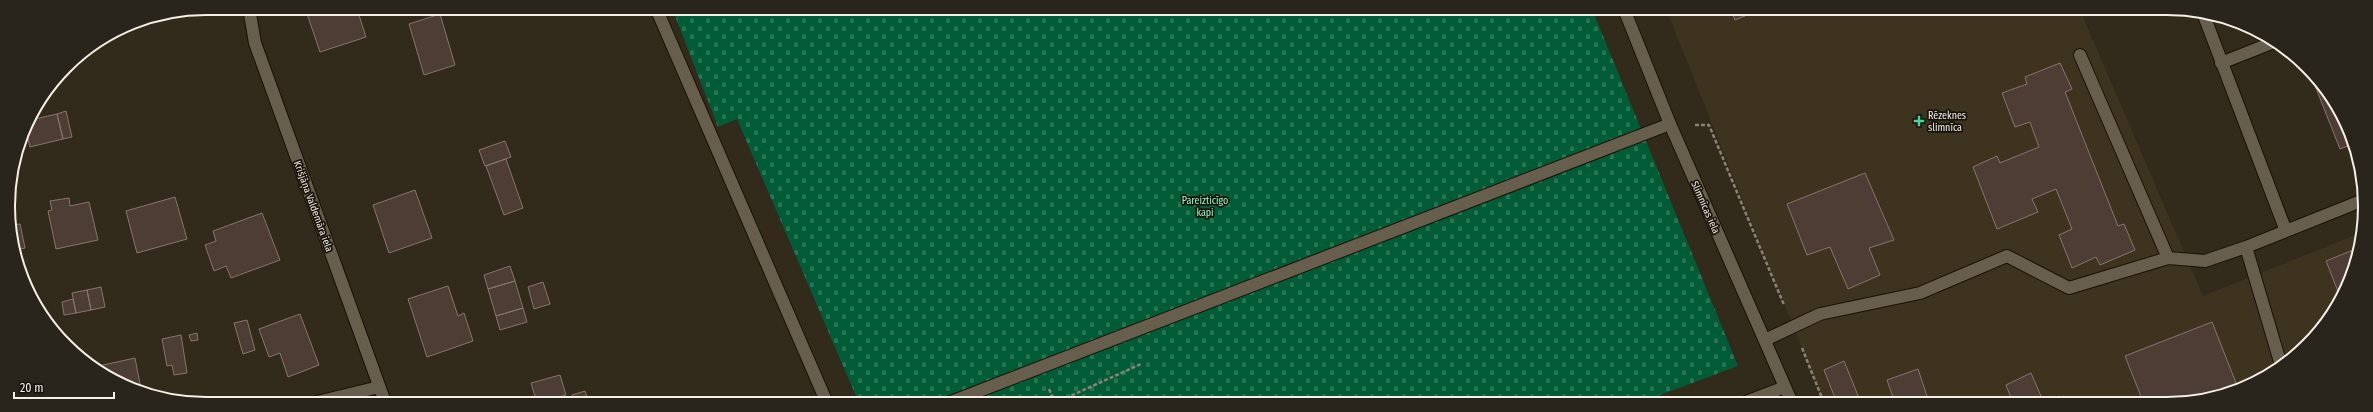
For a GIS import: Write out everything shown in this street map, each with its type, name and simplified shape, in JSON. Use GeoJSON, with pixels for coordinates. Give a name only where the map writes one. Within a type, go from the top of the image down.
{"type":"FeatureCollection","features":[{"type":"Feature","properties":{"kind":"street","name":"Krišjāņa Valdemāra iela"},"geometry":{"type":"LineString","coordinates":[[250,15],[255,43],[383,397]]}},
{"type":"Feature","properties":{"kind":"street"},"geometry":{"type":"LineString","coordinates":[[659,15],[824,397]]}},
{"type":"Feature","properties":{"kind":"street","name":"Slimnīcas iela"},"geometry":{"type":"LineString","coordinates":[[1626,15],[1670,124],[1789,397]]}},
{"type":"Feature","properties":{"kind":"street"},"geometry":{"type":"LineString","coordinates":[[2205,19],[2286,231]]}},
{"type":"Feature","properties":{"kind":"street"},"geometry":{"type":"LineString","coordinates":[[2221,63],[2268,44]]}},
{"type":"Feature","properties":{"kind":"street"},"geometry":{"type":"LineString","coordinates":[[2080,55],[2168,258]]}},
{"type":"Feature","properties":{"kind":"street"},"geometry":{"type":"LineString","coordinates":[[964,397],[1670,124]]}},
{"type":"Feature","properties":{"kind":"street"},"geometry":{"type":"LineString","coordinates":[[1764,340],[1794,328],[1820,314],[1920,293],[2007,256],[2069,288],[2168,258],[2205,261],[2246,247],[2358,202]]}},
{"type":"Feature","properties":{"kind":"street"},"geometry":{"type":"LineString","coordinates":[[2246,247],[2280,360]]}},
{"type":"Feature","properties":{"kind":"street"},"geometry":{"type":"LineString","coordinates":[[338,397],[379,387]]}},
{"type":"Feature","properties":{"kind":"street"},"geometry":{"type":"LineString","coordinates":[[1758,397],[1785,387]]}},
{"type":"Feature","properties":{"kind":"path"},"geometry":{"type":"LineString","coordinates":[[1670,124],[1710,125],[1822,397]]}},
{"type":"Feature","properties":{"kind":"path"},"geometry":{"type":"LineString","coordinates":[[1068,397],[1141,364]]}},
{"type":"Feature","properties":{"kind":"shaded area","name":"Rēzeknes slimnīca"},"geometry":{"type":"Polygon","coordinates":[[[1668,15],[2082,15],[2203,296],[2355,235],[2348,267],[2338,290],[2326,312],[2311,332],[2293,350],[2273,365],[2228,387],[2179,397],[1822,397],[1668,15]]]}},
{"type":"Feature","properties":{"kind":"green space","name":"Pareizticīgo kapi"},"geometry":{"type":"Polygon","coordinates":[[[675,15],[1594,15],[1738,366],[1655,397],[856,397],[737,119],[718,127],[675,15]]]}},
{"type":"Feature","properties":{"kind":"building"},"geometry":{"type":"Polygon","coordinates":[[[307,15],[359,15],[366,37],[320,52],[307,15]]]}},
{"type":"Feature","properties":{"kind":"building"},"geometry":{"type":"Polygon","coordinates":[[[440,15],[455,65],[424,75],[409,24],[440,15]]]}},
{"type":"Feature","properties":{"kind":"building"},"geometry":{"type":"Polygon","coordinates":[[[1733,15],[1747,15],[1735,20],[1733,15]]]}},
{"type":"Feature","properties":{"kind":"building"},"geometry":{"type":"Polygon","coordinates":[[[2060,63],[2072,89],[2065,92],[2118,226],[2124,224],[2135,250],[2100,265],[2096,257],[2072,268],[2059,235],[2072,229],[2056,189],[2032,199],[2038,212],[1997,229],[1973,167],[1997,156],[2000,163],[2039,147],[2030,122],[2015,127],[2002,93],[2027,84],[2025,77],[2060,63]]]}},
{"type":"Feature","properties":{"kind":"building"},"geometry":{"type":"Polygon","coordinates":[[[2314,84],[2326,100],[2348,145],[2340,149],[2314,84]]]}},
{"type":"Feature","properties":{"kind":"building"},"geometry":{"type":"Polygon","coordinates":[[[66,111],[72,137],[63,139],[57,114],[66,111]]]}},
{"type":"Feature","properties":{"kind":"building"},"geometry":{"type":"Polygon","coordinates":[[[57,114],[63,139],[30,147],[28,138],[37,118],[57,114]]]}},
{"type":"Feature","properties":{"kind":"building"},"geometry":{"type":"Polygon","coordinates":[[[505,141],[511,157],[485,166],[479,150],[505,141]]]}},
{"type":"Feature","properties":{"kind":"building"},"geometry":{"type":"Polygon","coordinates":[[[506,159],[523,208],[504,215],[486,166],[506,159]]]}},
{"type":"Feature","properties":{"kind":"building"},"geometry":{"type":"Polygon","coordinates":[[[1865,173],[1894,240],[1869,248],[1880,275],[1848,289],[1830,247],[1807,255],[1787,204],[1865,173]]]}},
{"type":"Feature","properties":{"kind":"building"},"geometry":{"type":"Polygon","coordinates":[[[415,190],[432,238],[389,253],[373,205],[415,190]]]}},
{"type":"Feature","properties":{"kind":"building"},"geometry":{"type":"Polygon","coordinates":[[[175,197],[187,239],[137,253],[126,211],[175,197]]]}},
{"type":"Feature","properties":{"kind":"building"},"geometry":{"type":"Polygon","coordinates":[[[69,198],[70,206],[89,202],[98,240],[56,249],[48,211],[52,210],[50,201],[69,198]]]}},
{"type":"Feature","properties":{"kind":"building"},"geometry":{"type":"Polygon","coordinates":[[[262,213],[280,260],[231,278],[226,266],[214,271],[205,245],[216,241],[213,231],[262,213]]]}},
{"type":"Feature","properties":{"kind":"building"},"geometry":{"type":"Polygon","coordinates":[[[20,224],[25,248],[20,249],[16,225],[20,224]]]}},
{"type":"Feature","properties":{"kind":"building"},"geometry":{"type":"Polygon","coordinates":[[[2352,250],[2348,267],[2338,291],[2326,261],[2352,250]]]}},
{"type":"Feature","properties":{"kind":"building"},"geometry":{"type":"Polygon","coordinates":[[[510,266],[515,281],[488,289],[484,275],[510,266]]]}},
{"type":"Feature","properties":{"kind":"building"},"geometry":{"type":"Polygon","coordinates":[[[515,281],[523,308],[496,316],[488,289],[515,281]]]}},
{"type":"Feature","properties":{"kind":"building"},"geometry":{"type":"Polygon","coordinates":[[[543,282],[550,304],[534,309],[528,287],[543,282]]]}},
{"type":"Feature","properties":{"kind":"building"},"geometry":{"type":"Polygon","coordinates":[[[448,286],[458,316],[464,313],[473,341],[427,357],[408,299],[448,286]]]}},
{"type":"Feature","properties":{"kind":"building"},"geometry":{"type":"Polygon","coordinates":[[[101,287],[105,307],[91,310],[87,290],[101,287]]]}},
{"type":"Feature","properties":{"kind":"building"},"geometry":{"type":"Polygon","coordinates":[[[87,290],[91,310],[76,313],[72,293],[87,290]]]}},
{"type":"Feature","properties":{"kind":"building"},"geometry":{"type":"Polygon","coordinates":[[[73,299],[76,313],[64,315],[62,302],[73,299]]]}},
{"type":"Feature","properties":{"kind":"building"},"geometry":{"type":"Polygon","coordinates":[[[523,308],[527,322],[500,330],[496,316],[523,308]]]}},
{"type":"Feature","properties":{"kind":"building"},"geometry":{"type":"Polygon","coordinates":[[[300,314],[319,365],[288,377],[280,353],[269,357],[259,329],[300,314]]]}},
{"type":"Feature","properties":{"kind":"building"},"geometry":{"type":"Polygon","coordinates":[[[247,320],[255,350],[243,354],[234,323],[247,320]]]}},
{"type":"Feature","properties":{"kind":"building"},"geometry":{"type":"Polygon","coordinates":[[[2212,322],[2236,384],[2204,393],[2179,397],[2141,397],[2125,356],[2212,322]]]}},
{"type":"Feature","properties":{"kind":"building"},"geometry":{"type":"Polygon","coordinates":[[[197,333],[198,340],[191,341],[189,335],[197,333]]]}},
{"type":"Feature","properties":{"kind":"building"},"geometry":{"type":"Polygon","coordinates":[[[181,335],[187,373],[174,375],[172,365],[167,366],[162,339],[181,335]]]}},
{"type":"Feature","properties":{"kind":"building"},"geometry":{"type":"Polygon","coordinates":[[[135,358],[140,385],[122,377],[101,366],[135,358]]]}},
{"type":"Feature","properties":{"kind":"building"},"geometry":{"type":"Polygon","coordinates":[[[1844,361],[1859,397],[1835,397],[1824,370],[1844,361]]]}},
{"type":"Feature","properties":{"kind":"building"},"geometry":{"type":"Polygon","coordinates":[[[1918,369],[1927,397],[1893,397],[1887,380],[1918,369]]]}},
{"type":"Feature","properties":{"kind":"building"},"geometry":{"type":"Polygon","coordinates":[[[2031,373],[2041,397],[2011,397],[2006,385],[2031,373]]]}},
{"type":"Feature","properties":{"kind":"building"},"geometry":{"type":"Polygon","coordinates":[[[560,375],[566,395],[559,397],[535,397],[531,383],[560,375]]]}},
{"type":"Feature","properties":{"kind":"building"},"geometry":{"type":"Polygon","coordinates":[[[585,391],[587,397],[573,397],[572,395],[585,391]]]}},
{"type":"Feature","properties":{"kind":"place","name":"Rēzeknes slimnīca"},"geometry":{"type":"Point","coordinates":[1919,121]}}]}
